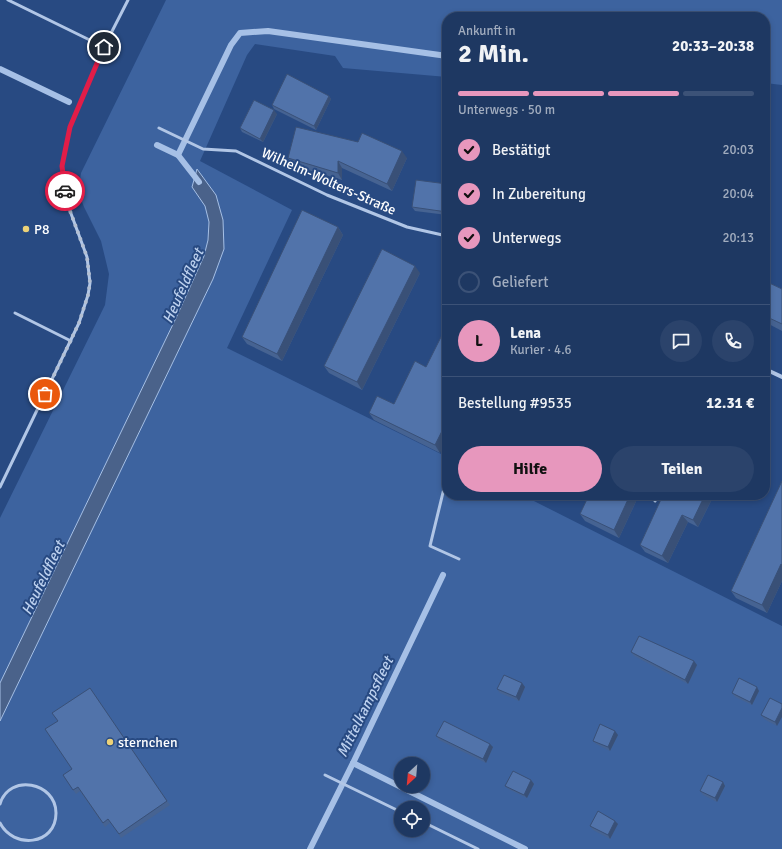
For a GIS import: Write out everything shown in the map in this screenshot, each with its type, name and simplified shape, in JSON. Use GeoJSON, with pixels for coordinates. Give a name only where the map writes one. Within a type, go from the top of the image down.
{"type":"FeatureCollection","features":[{"type":"Feature","properties":{"kind":"street"},"geometry":{"type":"LineString","coordinates":[[770,371],[782,377]]}},
{"type":"Feature","properties":{"kind":"lane"},"geometry":{"type":"LineString","coordinates":[[8,0],[104,47]]}},
{"type":"Feature","properties":{"kind":"lane"},"geometry":{"type":"LineString","coordinates":[[0,487],[71,341],[79,323],[88,295],[90,283],[87,257],[66,200],[62,166],[70,127],[104,47],[128,0]]}},
{"type":"Feature","properties":{"kind":"lane","name":"Wilhelm-Wolters-Straße"},"geometry":{"type":"LineString","coordinates":[[160,129],[203,149],[236,151],[327,195],[407,228],[442,235]]}},
{"type":"Feature","properties":{"kind":"lane"},"geometry":{"type":"LineString","coordinates":[[15,313],[71,341]]}},
{"type":"Feature","properties":{"kind":"lane"},"geometry":{"type":"LineString","coordinates":[[442,497],[430,546],[459,559]]}},
{"type":"Feature","properties":{"kind":"lane"},"geometry":{"type":"LineString","coordinates":[[325,775],[394,809]]}},
{"type":"Feature","properties":{"kind":"lane"},"geometry":{"type":"LineString","coordinates":[[0,804],[6,793],[14,788],[23,785],[32,785],[42,788],[49,794],[54,802],[56,812],[55,821],[51,830],[36,841],[26,842],[17,840],[9,836],[2,828],[0,823]]}},
{"type":"Feature","properties":{"kind":"lane"},"geometry":{"type":"LineString","coordinates":[[430,825],[478,849]]}},
{"type":"Feature","properties":{"kind":"shaded area"},"geometry":{"type":"Polygon","coordinates":[[[166,0],[782,0],[782,85],[770,84],[770,12],[442,12],[442,77],[343,68],[335,56],[255,44],[247,55],[200,161],[292,210],[227,348],[441,454],[442,452],[442,500],[532,500],[782,626],[782,849],[0,849],[0,721],[213,279],[223,220],[216,195],[198,170],[192,187],[206,206],[209,222],[208,240],[204,256],[176,318],[0,683],[0,518],[105,305],[109,274],[101,241],[84,207],[78,191],[81,173],[166,0]]]}},
{"type":"Feature","properties":{"kind":"shaded area"},"geometry":{"type":"Polygon","coordinates":[[[197,169],[216,195],[223,220],[224,249],[213,279],[0,721],[0,683],[176,318],[204,256],[208,240],[209,222],[205,206],[192,187],[197,169]]]}},
{"type":"Feature","properties":{"kind":"building"},"geometry":{"type":"Polygon","coordinates":[[[287,74],[329,96],[314,126],[272,105],[287,74]]]}},
{"type":"Feature","properties":{"kind":"building"},"geometry":{"type":"Polygon","coordinates":[[[254,100],[274,110],[260,139],[240,128],[254,100]]]}},
{"type":"Feature","properties":{"kind":"building"},"geometry":{"type":"Polygon","coordinates":[[[296,127],[358,142],[362,133],[402,151],[387,184],[338,161],[338,173],[288,158],[296,127]]]}},
{"type":"Feature","properties":{"kind":"building"},"geometry":{"type":"Polygon","coordinates":[[[416,180],[442,183],[442,211],[412,207],[416,180]]]}},
{"type":"Feature","properties":{"kind":"building"},"geometry":{"type":"Polygon","coordinates":[[[302,210],[338,227],[277,354],[242,337],[302,210]]]}},
{"type":"Feature","properties":{"kind":"building"},"geometry":{"type":"Polygon","coordinates":[[[382,249],[415,266],[357,382],[324,366],[382,249]]]}},
{"type":"Feature","properties":{"kind":"building"},"geometry":{"type":"Polygon","coordinates":[[[770,283],[782,289],[782,324],[770,318],[770,283]]]}},
{"type":"Feature","properties":{"kind":"building"},"geometry":{"type":"Polygon","coordinates":[[[442,335],[442,431],[435,445],[369,413],[377,396],[394,404],[415,361],[426,367],[442,335]]]}},
{"type":"Feature","properties":{"kind":"building"},"geometry":{"type":"Polygon","coordinates":[[[782,481],[782,565],[781,564],[762,605],[731,591],[782,481]]]}},
{"type":"Feature","properties":{"kind":"building"},"geometry":{"type":"Polygon","coordinates":[[[587,500],[628,500],[614,530],[580,514],[587,500]]]}},
{"type":"Feature","properties":{"kind":"building"},"geometry":{"type":"Polygon","coordinates":[[[661,500],[703,500],[693,520],[682,515],[662,556],[640,545],[661,500]]]}},
{"type":"Feature","properties":{"kind":"building"},"geometry":{"type":"Polygon","coordinates":[[[639,636],[694,661],[685,680],[631,652],[639,636]]]}},
{"type":"Feature","properties":{"kind":"building"},"geometry":{"type":"Polygon","coordinates":[[[504,675],[522,683],[516,697],[497,689],[504,675]]]}},
{"type":"Feature","properties":{"kind":"building"},"geometry":{"type":"Polygon","coordinates":[[[739,678],[757,687],[750,702],[732,693],[739,678]]]}},
{"type":"Feature","properties":{"kind":"building"},"geometry":{"type":"Polygon","coordinates":[[[90,688],[167,801],[119,834],[108,819],[103,823],[78,787],[73,790],[63,775],[72,769],[45,729],[58,721],[52,713],[90,688]]]}},
{"type":"Feature","properties":{"kind":"building"},"geometry":{"type":"Polygon","coordinates":[[[770,698],[782,704],[782,708],[775,722],[761,715],[770,698]]]}},
{"type":"Feature","properties":{"kind":"building"},"geometry":{"type":"Polygon","coordinates":[[[444,721],[490,744],[483,759],[436,736],[444,721]]]}},
{"type":"Feature","properties":{"kind":"building"},"geometry":{"type":"Polygon","coordinates":[[[600,724],[615,731],[608,747],[593,741],[600,724]]]}},
{"type":"Feature","properties":{"kind":"building"},"geometry":{"type":"Polygon","coordinates":[[[513,771],[531,780],[524,795],[505,786],[513,771]]]}},
{"type":"Feature","properties":{"kind":"building"},"geometry":{"type":"Polygon","coordinates":[[[708,775],[723,782],[715,798],[700,791],[708,775]]]}},
{"type":"Feature","properties":{"kind":"building"},"geometry":{"type":"Polygon","coordinates":[[[598,811],[615,821],[608,835],[590,826],[598,811]]]}},
{"type":"Feature","properties":{"kind":"waterway","name":"Heufeldfleet"},"geometry":{"type":"LineString","coordinates":[[178,155],[231,45],[240,33],[268,31],[442,55]]}},
{"type":"Feature","properties":{"kind":"waterway"},"geometry":{"type":"LineString","coordinates":[[0,69],[69,102]]}},
{"type":"Feature","properties":{"kind":"waterway","name":"Heufeldfleet"},"geometry":{"type":"LineString","coordinates":[[157,145],[178,155],[199,182]]}},
{"type":"Feature","properties":{"kind":"waterway","name":"Mittelkampsfleet"},"geometry":{"type":"LineString","coordinates":[[310,849],[443,575]]}},
{"type":"Feature","properties":{"kind":"waterway"},"geometry":{"type":"LineString","coordinates":[[353,763],[525,849]]}},
{"type":"Feature","properties":{"kind":"way so far"},"geometry":{"type":"LineString","coordinates":[[45,394],[79,323],[88,295],[90,283],[87,257],[66,200],[65,191]]}},
{"type":"Feature","properties":{"kind":"place","name":"P8"},"geometry":{"type":"Point","coordinates":[26,229]}},
{"type":"Feature","properties":{"kind":"place","name":"sternchen"},"geometry":{"type":"Point","coordinates":[110,742]}},
{"type":"Feature","properties":{"kind":"route"},"geometry":{"type":"LineString","coordinates":[[65,191],[62,166],[70,127],[104,47]]}}]}
